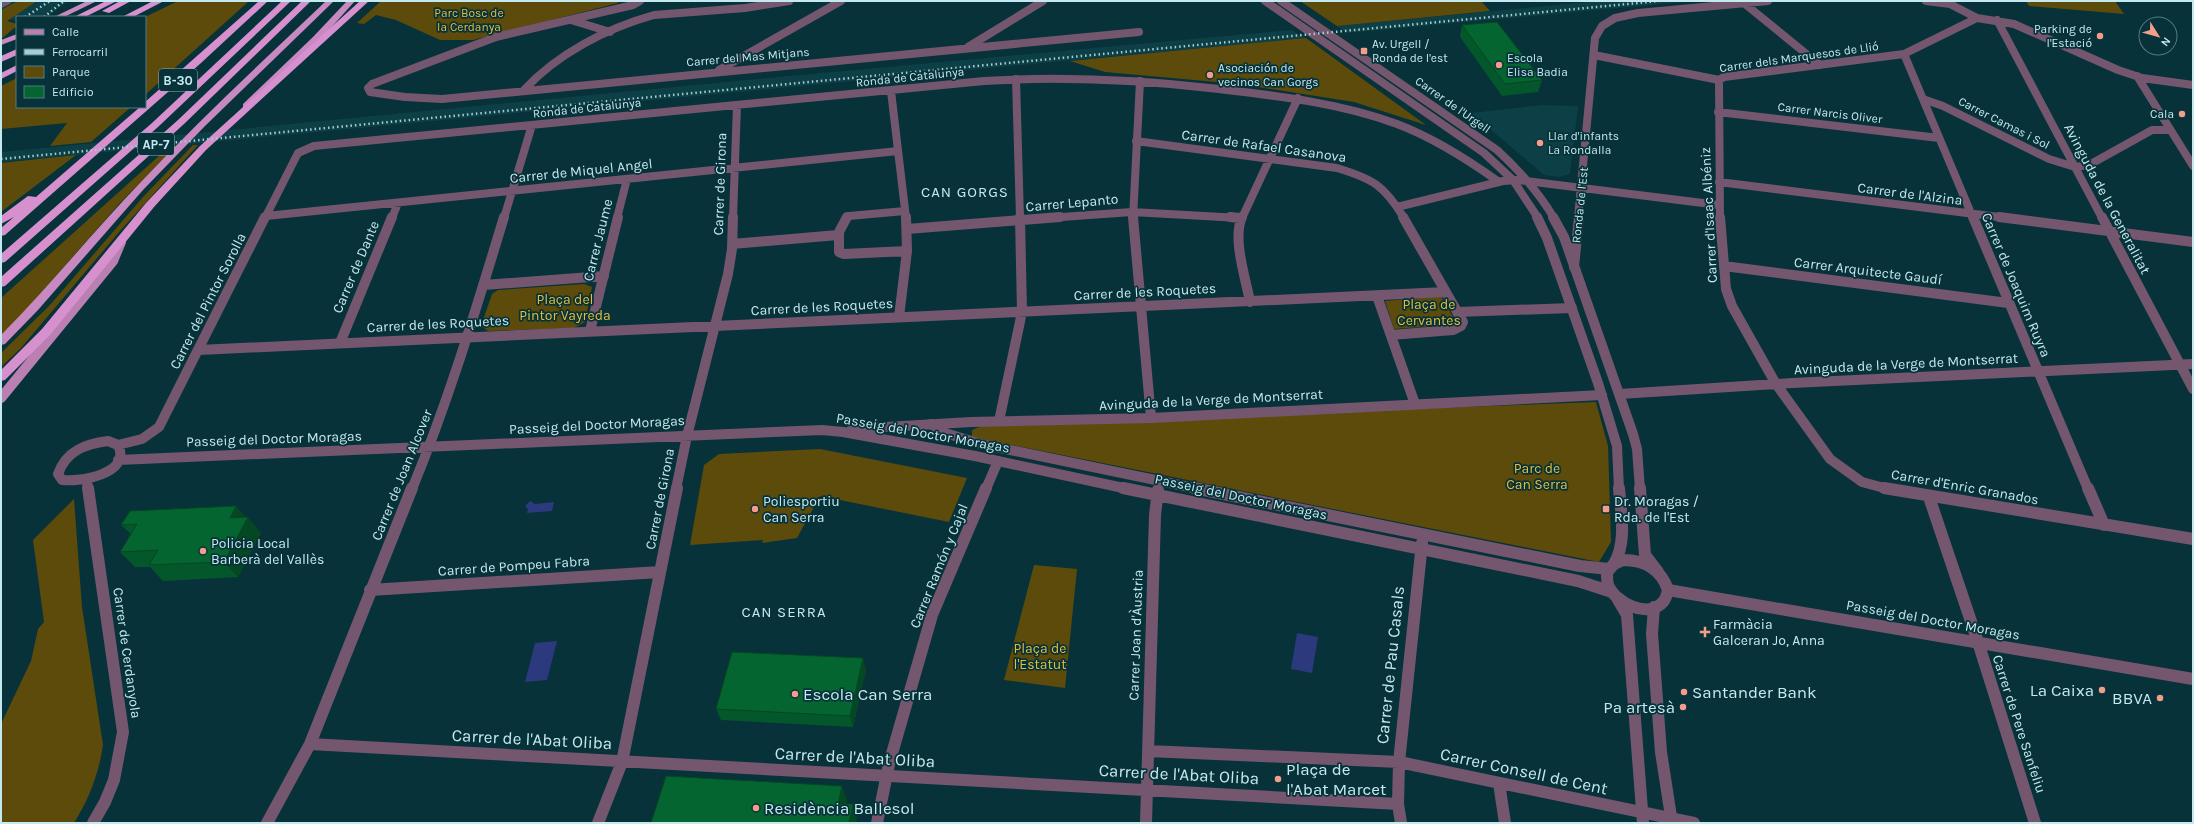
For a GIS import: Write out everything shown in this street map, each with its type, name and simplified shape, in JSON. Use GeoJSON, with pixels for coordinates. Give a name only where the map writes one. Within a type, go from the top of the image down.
{"type":"FeatureCollection","features":[{"type":"Feature","properties":{"kind":"highway"},"geometry":{"type":"LineString","coordinates":[[60,16],[93,1]]}},
{"type":"Feature","properties":{"kind":"highway"},"geometry":{"type":"LineString","coordinates":[[80,16],[113,1]]}},
{"type":"Feature","properties":{"kind":"highway"},"geometry":{"type":"LineString","coordinates":[[95,16],[127,1]]}},
{"type":"Feature","properties":{"kind":"highway"},"geometry":{"type":"LineString","coordinates":[[128,16],[160,1]]}},
{"type":"Feature","properties":{"kind":"highway","name":"B-30"},"geometry":{"type":"LineString","coordinates":[[146,106],[264,1]]}},
{"type":"Feature","properties":{"kind":"highway","name":"AP-7"},"geometry":{"type":"LineString","coordinates":[[1,260],[155,125],[287,1]]}},
{"type":"Feature","properties":{"kind":"highway","name":"AP-7"},"geometry":{"type":"LineString","coordinates":[[1,283],[181,122],[307,1]]}},
{"type":"Feature","properties":{"kind":"highway"},"geometry":{"type":"LineString","coordinates":[[1,341],[34,308],[140,188],[201,125],[330,1]]}},
{"type":"Feature","properties":{"kind":"highway"},"geometry":{"type":"LineString","coordinates":[[1,377],[46,332],[172,180],[316,39],[350,1]]}},
{"type":"Feature","properties":{"kind":"highway"},"geometry":{"type":"LineString","coordinates":[[235,118],[364,1]]}},
{"type":"Feature","properties":{"kind":"highway"},"geometry":{"type":"LineString","coordinates":[[1,43],[16,36]]}},
{"type":"Feature","properties":{"kind":"highway"},"geometry":{"type":"LineString","coordinates":[[1,51],[16,44]]}},
{"type":"Feature","properties":{"kind":"highway"},"geometry":{"type":"LineString","coordinates":[[1,59],[16,52]]}},
{"type":"Feature","properties":{"kind":"highway"},"geometry":{"type":"LineString","coordinates":[[1,76],[16,68]]}},
{"type":"Feature","properties":{"kind":"highway","name":"B-30"},"geometry":{"type":"LineString","coordinates":[[1,233],[144,108]]}},
{"type":"Feature","properties":{"kind":"highway"},"geometry":{"type":"LineString","coordinates":[[1,220],[90,156]]}},
{"type":"Feature","properties":{"kind":"main road"},"geometry":{"type":"LineString","coordinates":[[1,398],[113,261],[123,238]]}},
{"type":"Feature","properties":{"kind":"street"},"geometry":{"type":"LineString","coordinates":[[1,4],[7,1]]}},
{"type":"Feature","properties":{"kind":"street"},"geometry":{"type":"LineString","coordinates":[[571,20],[640,1]]}},
{"type":"Feature","properties":{"kind":"street"},"geometry":{"type":"LineString","coordinates":[[524,90],[561,60],[610,32],[641,17],[654,14],[745,8],[789,1]]}},
{"type":"Feature","properties":{"kind":"street"},"geometry":{"type":"LineString","coordinates":[[716,72],[841,1]]}},
{"type":"Feature","properties":{"kind":"street"},"geometry":{"type":"LineString","coordinates":[[964,49],[1043,1]]}},
{"type":"Feature","properties":{"kind":"street"},"geometry":{"type":"LineString","coordinates":[[1268,3],[1283,1]]}},
{"type":"Feature","properties":{"kind":"street","name":"Carrer de l'Urgell"},"geometry":{"type":"LineString","coordinates":[[1283,1],[1497,150],[1520,180]]}},
{"type":"Feature","properties":{"kind":"street","name":"Ronda de l'Est"},"geometry":{"type":"LineString","coordinates":[[1574,267],[1595,38],[1602,26],[1615,18],[1638,13],[1768,1]]}},
{"type":"Feature","properties":{"kind":"street"},"geometry":{"type":"LineString","coordinates":[[1926,1],[1950,4],[1977,18],[1997,20],[2014,24],[2118,70],[2137,76],[2193,85]]}},
{"type":"Feature","properties":{"kind":"street"},"geometry":{"type":"LineString","coordinates":[[631,3],[641,17]]}},
{"type":"Feature","properties":{"kind":"street","name":"Carrer de l'Urgell"},"geometry":{"type":"LineString","coordinates":[[1268,3],[1466,140],[1520,180]]}},
{"type":"Feature","properties":{"kind":"street"},"geometry":{"type":"LineString","coordinates":[[1745,4],[1820,65]]}},
{"type":"Feature","properties":{"kind":"street","name":"Carrer dels Marquesos de Llió"},"geometry":{"type":"LineString","coordinates":[[1594,55],[1719,80],[1724,77],[1904,54],[1977,18]]}},
{"type":"Feature","properties":{"kind":"street"},"geometry":{"type":"LineString","coordinates":[[571,20],[610,32]]}},
{"type":"Feature","properties":{"kind":"street","name":"Carrer del Mas Mitjans"},"geometry":{"type":"LineString","coordinates":[[571,20],[496,37],[372,84],[368,88],[370,92],[417,99],[442,99],[1139,32]]}},
{"type":"Feature","properties":{"kind":"street","name":"Avinguda de la Generalitat"},"geometry":{"type":"LineString","coordinates":[[1997,20],[2193,389]]}},
{"type":"Feature","properties":{"kind":"street","name":"Carrer de Joaquim Ruyra"},"geometry":{"type":"LineString","coordinates":[[1904,54],[2008,303],[2104,525]]}},
{"type":"Feature","properties":{"kind":"street"},"geometry":{"type":"LineString","coordinates":[[2137,76],[2193,166]]}},
{"type":"Feature","properties":{"kind":"street","name":"Ronda de Catalunya"},"geometry":{"type":"LineString","coordinates":[[305,148],[891,90],[1016,79],[1097,77],[1298,98],[1346,107],[1400,125],[1447,148],[1499,182]]}},
{"type":"Feature","properties":{"kind":"street"},"geometry":{"type":"LineString","coordinates":[[999,421],[1022,312],[1016,79]]}},
{"type":"Feature","properties":{"kind":"street","name":"Carrer d'Isaac Albéniz"},"geometry":{"type":"LineString","coordinates":[[1719,80],[1719,205],[1726,288],[1732,306],[1776,384]]}},
{"type":"Feature","properties":{"kind":"street"},"geometry":{"type":"LineString","coordinates":[[1140,81],[1132,212],[1151,418]]}},
{"type":"Feature","properties":{"kind":"street"},"geometry":{"type":"LineString","coordinates":[[891,90],[907,229],[907,252],[899,318]]}},
{"type":"Feature","properties":{"kind":"street"},"geometry":{"type":"LineString","coordinates":[[1250,302],[1238,239],[1240,218],[1270,159],[1298,98]]}},
{"type":"Feature","properties":{"kind":"street","name":"Carrer Camas i Sol"},"geometry":{"type":"LineString","coordinates":[[1923,99],[1943,106],[2049,159],[2075,167]]}},
{"type":"Feature","properties":{"kind":"street","name":"Carrer de Girona"},"geometry":{"type":"LineString","coordinates":[[598,823],[622,762],[687,436],[728,274],[732,244],[737,105]]}},
{"type":"Feature","properties":{"kind":"street","name":"Carrer Narcis Oliver"},"geometry":{"type":"LineString","coordinates":[[1718,112],[1939,138]]}},
{"type":"Feature","properties":{"kind":"street","name":"Carrer de Joan Alcover"},"geometry":{"type":"LineString","coordinates":[[267,823],[310,744],[370,590],[429,448],[468,337],[532,125]]}},
{"type":"Feature","properties":{"kind":"street"},"geometry":{"type":"LineString","coordinates":[[2075,167],[2089,165],[2152,130],[2170,130]]}},
{"type":"Feature","properties":{"kind":"street","name":"Carrer de Rafael Casanova"},"geometry":{"type":"LineString","coordinates":[[1136,141],[1351,171],[1377,183],[1396,207],[1445,292]]}},
{"type":"Feature","properties":{"kind":"street","name":"Carrer del Pintor Sorolla"},"geometry":{"type":"LineString","coordinates":[[118,445],[142,439],[159,427],[298,153],[305,148]]}},
{"type":"Feature","properties":{"kind":"street","name":"Carrer de Miquel Angel"},"geometry":{"type":"LineString","coordinates":[[266,216],[898,151]]}},
{"type":"Feature","properties":{"kind":"street","name":"Carrer Jaume"},"geometry":{"type":"LineString","coordinates":[[590,331],[627,179]]}},
{"type":"Feature","properties":{"kind":"street"},"geometry":{"type":"LineString","coordinates":[[1396,207],[1499,182],[1520,180],[1581,189],[1719,205]]}},
{"type":"Feature","properties":{"kind":"street","name":"Ronda de l'Est"},"geometry":{"type":"LineString","coordinates":[[1520,180],[1549,210],[1564,237],[1620,394],[1637,449],[1645,555],[1658,572]]}},
{"type":"Feature","properties":{"kind":"street","name":"Ronda de l'Est"},"geometry":{"type":"LineString","coordinates":[[1520,180],[1547,238],[1602,395],[1617,446],[1622,539],[1618,556],[1611,567]]}},
{"type":"Feature","properties":{"kind":"street","name":"Carrer de l'Alzina"},"geometry":{"type":"LineString","coordinates":[[1719,182],[2193,242]]}},
{"type":"Feature","properties":{"kind":"street","name":"Carrer de Dante"},"geometry":{"type":"LineString","coordinates":[[340,343],[398,203]]}},
{"type":"Feature","properties":{"kind":"street"},"geometry":{"type":"LineString","coordinates":[[905,211],[849,216],[841,222],[838,235],[839,252],[844,254],[907,252]]}},
{"type":"Feature","properties":{"kind":"street","name":"Carrer Lepanto"},"geometry":{"type":"LineString","coordinates":[[907,229],[1132,212],[1240,218]]}},
{"type":"Feature","properties":{"kind":"street"},"geometry":{"type":"LineString","coordinates":[[732,244],[838,235]]}},
{"type":"Feature","properties":{"kind":"street","name":"Carrer Arquitecte Gaudí"},"geometry":{"type":"LineString","coordinates":[[1724,266],[2008,303]]}},
{"type":"Feature","properties":{"kind":"street"},"geometry":{"type":"LineString","coordinates":[[484,285],[604,276]]}},
{"type":"Feature","properties":{"kind":"street"},"geometry":{"type":"LineString","coordinates":[[1391,334],[1453,330],[1461,326],[1463,322],[1445,292]]}},
{"type":"Feature","properties":{"kind":"street","name":"Carrer de les Roquetes"},"geometry":{"type":"LineString","coordinates":[[199,350],[1445,292]]}},
{"type":"Feature","properties":{"kind":"street"},"geometry":{"type":"LineString","coordinates":[[1377,296],[1415,404]]}},
{"type":"Feature","properties":{"kind":"street"},"geometry":{"type":"LineString","coordinates":[[1457,312],[1572,308]]}},
{"type":"Feature","properties":{"kind":"street","name":"Avinguda de la Verge de Montserrat"},"geometry":{"type":"LineString","coordinates":[[1620,394],[1776,384],[2193,364]]}},
{"type":"Feature","properties":{"kind":"street","name":"Carrer d'Enric Granados"},"geometry":{"type":"LineString","coordinates":[[1776,384],[1830,459],[1862,482],[1892,490],[1929,497],[2193,539]]}},
{"type":"Feature","properties":{"kind":"street","name":"Avinguda de la Verge de Montserrat"},"geometry":{"type":"LineString","coordinates":[[822,430],[970,422],[1151,418],[1602,395]]}},
{"type":"Feature","properties":{"kind":"street","name":"Passeig del Doctor Moragas"},"geometry":{"type":"LineString","coordinates":[[968,440],[962,437],[961,433],[962,427],[970,422]]}},
{"type":"Feature","properties":{"kind":"street","name":"Passeig del Doctor Moragas"},"geometry":{"type":"LineString","coordinates":[[931,424],[945,433],[968,440],[1161,482],[1580,566],[1611,567]]}},
{"type":"Feature","properties":{"kind":"street","name":"Passeig del Doctor Moragas"},"geometry":{"type":"LineString","coordinates":[[118,460],[429,448],[822,430],[860,434],[998,461],[1156,495],[1584,582],[1615,595]]}},
{"type":"Feature","properties":{"kind":"street"},"geometry":{"type":"LineString","coordinates":[[108,441],[118,445],[120,449],[118,460],[106,472],[87,481],[73,483],[62,480],[58,474],[60,465],[68,455],[81,447],[95,442],[108,441]]}},
{"type":"Feature","properties":{"kind":"street","name":"Carrer Ramón y Cajal"},"geometry":{"type":"LineString","coordinates":[[876,823],[886,777],[932,615],[998,461]]}},
{"type":"Feature","properties":{"kind":"street","name":"Carrer de Cerdanyola"},"geometry":{"type":"LineString","coordinates":[[87,481],[123,732],[122,752],[116,776],[108,796],[93,823]]}},
{"type":"Feature","properties":{"kind":"street","name":"Carrer Joan d'Àustria"},"geometry":{"type":"LineString","coordinates":[[1146,823],[1156,495],[1161,482]]}},
{"type":"Feature","properties":{"kind":"street","name":"Carrer de Pere Sanfeliu"},"geometry":{"type":"LineString","coordinates":[[1929,497],[1978,642],[2035,823]]}},
{"type":"Feature","properties":{"kind":"street","name":"Carrer de Pau Casals"},"geometry":{"type":"LineString","coordinates":[[1401,823],[1398,804],[1399,762],[1420,549],[1423,535]]}},
{"type":"Feature","properties":{"kind":"street"},"geometry":{"type":"LineString","coordinates":[[1615,595],[1632,606],[1654,608],[1666,599],[1668,590],[1666,582],[1658,572],[1647,565],[1635,561],[1623,560],[1611,567],[1607,580],[1615,595],[1627,615],[1643,818]]}},
{"type":"Feature","properties":{"kind":"street","name":"Carrer de Pompeu Fabra"},"geometry":{"type":"LineString","coordinates":[[370,590],[660,572]]}},
{"type":"Feature","properties":{"kind":"street","name":"Passeig del Doctor Moragas"},"geometry":{"type":"LineString","coordinates":[[1668,590],[2193,679]]}},
{"type":"Feature","properties":{"kind":"street"},"geometry":{"type":"LineString","coordinates":[[1654,608],[1652,634],[1664,780],[1672,821]]}},
{"type":"Feature","properties":{"kind":"street","name":"Carrer de l'Abat Oliba"},"geometry":{"type":"LineString","coordinates":[[310,744],[886,777],[1398,804]]}},
{"type":"Feature","properties":{"kind":"street","name":"Carrer de l'Abat Oliba"},"geometry":{"type":"LineString","coordinates":[[1148,751],[1399,762]]}},
{"type":"Feature","properties":{"kind":"street","name":"Carrer Consell de Cent"},"geometry":{"type":"LineString","coordinates":[[1399,762],[1498,783],[1643,818],[1694,823]]}},
{"type":"Feature","properties":{"kind":"street"},"geometry":{"type":"LineString","coordinates":[[1498,783],[1505,823]]}},
{"type":"Feature","properties":{"kind":"shaded area"},"geometry":{"type":"Polygon","coordinates":[[[1,1],[68,1],[48,16],[16,16],[16,21],[10,19],[1,21],[1,1]]]}},
{"type":"Feature","properties":{"kind":"shaded area"},"geometry":{"type":"Polygon","coordinates":[[[1598,1],[1694,1],[1346,33],[1337,26],[1598,1]]]}},
{"type":"Feature","properties":{"kind":"shaded area"},"geometry":{"type":"Polygon","coordinates":[[[1292,30],[1306,38],[1,162],[1,152],[757,79],[1292,30]]]}},
{"type":"Feature","properties":{"kind":"shaded area","name":"Llar d'infants La Rondalla"},"geometry":{"type":"Polygon","coordinates":[[[1543,105],[1578,106],[1570,174],[1559,177],[1544,175],[1471,113],[1543,105]]]}},
{"type":"Feature","properties":{"kind":"green space"},"geometry":{"type":"Polygon","coordinates":[[[18,1],[37,1],[7,21],[16,24],[16,27],[1,39],[1,10],[18,1]]]}},
{"type":"Feature","properties":{"kind":"green space"},"geometry":{"type":"Polygon","coordinates":[[[178,1],[249,1],[146,94],[146,17],[178,1]]]}},
{"type":"Feature","properties":{"kind":"green space","name":"Parc Bosc de la Cerdanya"},"geometry":{"type":"Polygon","coordinates":[[[381,1],[618,1],[618,3],[473,40],[440,40],[396,20],[376,15],[364,24],[357,23],[381,1]]]}},
{"type":"Feature","properties":{"kind":"green space"},"geometry":{"type":"Polygon","coordinates":[[[1300,1],[1481,1],[1490,11],[1337,26],[1300,1]]]}},
{"type":"Feature","properties":{"kind":"green space"},"geometry":{"type":"Polygon","coordinates":[[[2026,1],[2115,1],[2124,14],[2029,6],[2026,1]]]}},
{"type":"Feature","properties":{"kind":"green space"},"geometry":{"type":"Polygon","coordinates":[[[1306,38],[1426,125],[1354,102],[1239,84],[1105,72],[1070,61],[1306,38]]]}},
{"type":"Feature","properties":{"kind":"green space"},"geometry":{"type":"Polygon","coordinates":[[[16,78],[16,108],[130,108],[91,142],[50,146],[67,123],[1,129],[1,86],[16,78]]]}},
{"type":"Feature","properties":{"kind":"green space"},"geometry":{"type":"Polygon","coordinates":[[[193,145],[198,145],[120,231],[21,348],[1,367],[1,353],[50,305],[143,197],[193,145]]]}},
{"type":"Feature","properties":{"kind":"green space"},"geometry":{"type":"Polygon","coordinates":[[[170,146],[176,146],[120,203],[19,318],[1,335],[1,298],[170,146]]]}},
{"type":"Feature","properties":{"kind":"green space"},"geometry":{"type":"Polygon","coordinates":[[[76,155],[1,212],[1,163],[76,155]]]}},
{"type":"Feature","properties":{"kind":"green space","name":"Plaça del Pintor Vayreda"},"geometry":{"type":"Polygon","coordinates":[[[584,284],[592,287],[585,322],[574,328],[488,331],[481,326],[492,294],[498,290],[584,284]]]}},
{"type":"Feature","properties":{"kind":"green space","name":"Plaça de Cervantes"},"geometry":{"type":"Polygon","coordinates":[[[1441,296],[1453,317],[1453,322],[1448,325],[1394,329],[1385,301],[1441,296]]]}},
{"type":"Feature","properties":{"kind":"green space","name":"Parc de Can Serra"},"geometry":{"type":"Polygon","coordinates":[[[1596,402],[1608,446],[1611,542],[1599,562],[972,437],[972,430],[984,425],[1596,402]]]}},
{"type":"Feature","properties":{"kind":"green space","name":"Poliesportiu Can Serra"},"geometry":{"type":"Polygon","coordinates":[[[820,449],[967,478],[949,522],[820,496],[797,538],[762,543],[763,540],[690,545],[704,465],[719,454],[820,449]]]}},
{"type":"Feature","properties":{"kind":"green space"},"geometry":{"type":"Polygon","coordinates":[[[74,499],[82,607],[103,745],[99,766],[93,786],[74,823],[1,823],[1,724],[31,661],[38,629],[44,622],[33,540],[74,499]]]}},
{"type":"Feature","properties":{"kind":"green space","name":"Plaça de l'Estatut"},"geometry":{"type":"Polygon","coordinates":[[[1034,565],[1077,569],[1065,688],[1004,680],[1034,565]]]}},
{"type":"Feature","properties":{"kind":"water"},"geometry":{"type":"Polygon","coordinates":[[[530,501],[535,504],[554,502],[552,511],[527,513],[528,509],[525,506],[530,501]]]}},
{"type":"Feature","properties":{"kind":"water"},"geometry":{"type":"Polygon","coordinates":[[[1297,633],[1318,637],[1312,673],[1291,669],[1297,633]]]}},
{"type":"Feature","properties":{"kind":"water"},"geometry":{"type":"Polygon","coordinates":[[[557,641],[547,680],[525,682],[535,643],[557,641]]]}},
{"type":"Feature","properties":{"kind":"building"},"geometry":{"type":"Polygon","coordinates":[[[1497,22],[1542,80],[1505,84],[1462,25],[1497,22]]]}},
{"type":"Feature","properties":{"kind":"building"},"geometry":{"type":"Polygon","coordinates":[[[236,506],[230,518],[248,517],[224,562],[149,565],[158,550],[120,552],[137,524],[121,525],[130,511],[236,506]]]}},
{"type":"Feature","properties":{"kind":"building","name":"Escola Can Serra"},"geometry":{"type":"Polygon","coordinates":[[[732,652],[863,658],[850,716],[716,709],[732,652]]]}},
{"type":"Feature","properties":{"kind":"building","name":"Residència Ballesol"},"geometry":{"type":"Polygon","coordinates":[[[666,776],[842,786],[838,804],[853,804],[849,823],[651,823],[666,776]]]}},
{"type":"Feature","properties":{"kind":"railway"},"geometry":{"type":"LineString","coordinates":[[27,16],[50,1]]}},
{"type":"Feature","properties":{"kind":"railway"},"geometry":{"type":"LineString","coordinates":[[45,16],[64,1]]}},
{"type":"Feature","properties":{"kind":"railway"},"geometry":{"type":"LineString","coordinates":[[1,159],[1659,1]]}},
{"type":"Feature","properties":{"kind":"place","name":"Parking de l'Estació"},"geometry":{"type":"Point","coordinates":[2100,36]}},
{"type":"Feature","properties":{"kind":"place","name":"Av. Urgell / Ronda de l'est"},"geometry":{"type":"Point","coordinates":[1364,51]}},
{"type":"Feature","properties":{"kind":"place","name":"Escola Elisa Badia"},"geometry":{"type":"Point","coordinates":[1499,65]}},
{"type":"Feature","properties":{"kind":"place","name":"Asociación de vecinos Can Gorgs"},"geometry":{"type":"Point","coordinates":[1210,75]}},
{"type":"Feature","properties":{"kind":"place","name":"Cala"},"geometry":{"type":"Point","coordinates":[2182,114]}},
{"type":"Feature","properties":{"kind":"place","name":"Llar d'infants La Rondalla"},"geometry":{"type":"Point","coordinates":[1540,143]}},
{"type":"Feature","properties":{"kind":"place","name":"Poliesportiu Can Serra"},"geometry":{"type":"Point","coordinates":[755,509]}},
{"type":"Feature","properties":{"kind":"place","name":"Dr. Moragas / Rda. de l'Est"},"geometry":{"type":"Point","coordinates":[1606,509]}},
{"type":"Feature","properties":{"kind":"place","name":"Policia Local Barberà del Vallès"},"geometry":{"type":"Point","coordinates":[203,551]}},
{"type":"Feature","properties":{"kind":"place","name":"Farmàcia Galceran Jo, Anna"},"geometry":{"type":"Point","coordinates":[1705,632]}},
{"type":"Feature","properties":{"kind":"place","name":"La Caixa"},"geometry":{"type":"Point","coordinates":[2102,690]}},
{"type":"Feature","properties":{"kind":"place","name":"Santander Bank"},"geometry":{"type":"Point","coordinates":[1684,692]}},
{"type":"Feature","properties":{"kind":"place","name":"Escola Can Serra"},"geometry":{"type":"Point","coordinates":[795,694]}},
{"type":"Feature","properties":{"kind":"place","name":"BBVA"},"geometry":{"type":"Point","coordinates":[2160,698]}},
{"type":"Feature","properties":{"kind":"place","name":"Pa artesà"},"geometry":{"type":"Point","coordinates":[1683,707]}},
{"type":"Feature","properties":{"kind":"place","name":"Plaça de l'Abat Marcet"},"geometry":{"type":"Point","coordinates":[1278,779]}},
{"type":"Feature","properties":{"kind":"place","name":"Residència Ballesol"},"geometry":{"type":"Point","coordinates":[756,808]}},
{"type":"Feature","properties":{"kind":"district","name":"CAN GORGS"},"geometry":{"type":"Point","coordinates":[965,192]}},
{"type":"Feature","properties":{"kind":"district","name":"CAN SERRA"},"geometry":{"type":"Point","coordinates":[784,612]}}]}
